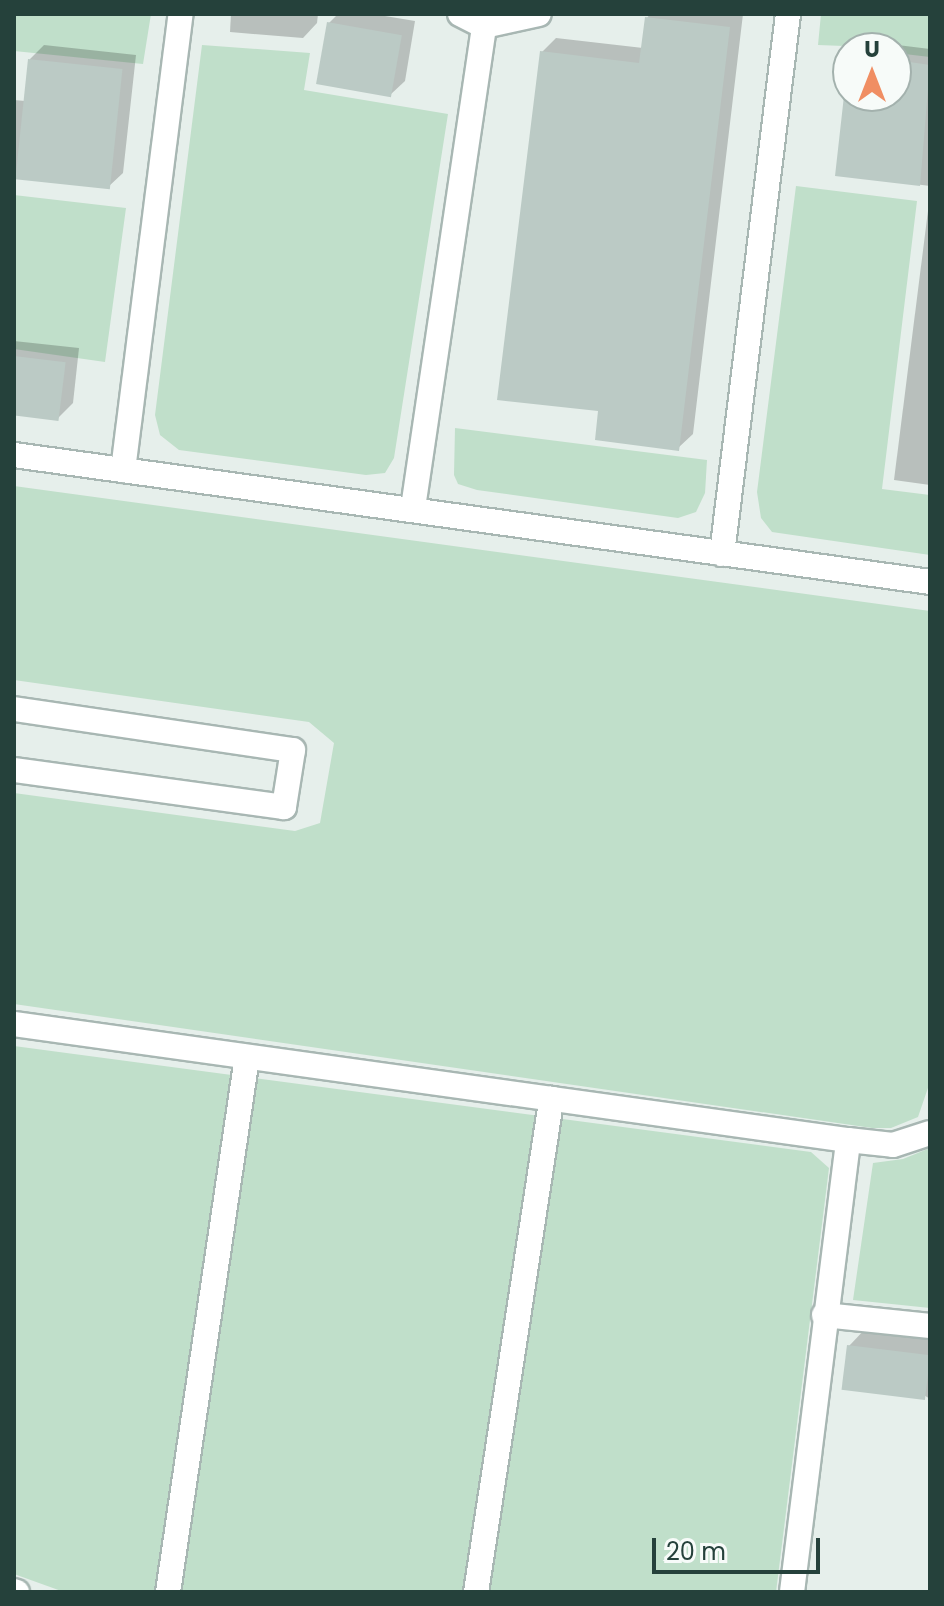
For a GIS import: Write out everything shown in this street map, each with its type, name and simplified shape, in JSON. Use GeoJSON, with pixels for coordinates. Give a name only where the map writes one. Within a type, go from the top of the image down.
{"type":"FeatureCollection","features":[{"type":"Feature","properties":{"kind":"street"},"geometry":{"type":"LineString","coordinates":[[123,470],[181,14]]}},
{"type":"Feature","properties":{"kind":"street"},"geometry":{"type":"LineString","coordinates":[[460,14],[484,26],[539,14]]}},
{"type":"Feature","properties":{"kind":"street"},"geometry":{"type":"LineString","coordinates":[[722,554],[788,14]]}},
{"type":"Feature","properties":{"kind":"street"},"geometry":{"type":"LineString","coordinates":[[413,508],[484,26]]}},
{"type":"Feature","properties":{"kind":"street"},"geometry":{"type":"LineString","coordinates":[[14,455],[930,582]]}},
{"type":"Feature","properties":{"kind":"street"},"geometry":{"type":"LineString","coordinates":[[14,709],[293,750],[284,807],[14,770]]}},
{"type":"Feature","properties":{"kind":"street"},"geometry":{"type":"LineString","coordinates":[[14,1024],[848,1140],[893,1145],[930,1133]]}},
{"type":"Feature","properties":{"kind":"street"},"geometry":{"type":"LineString","coordinates":[[168,1592],[247,1057]]}},
{"type":"Feature","properties":{"kind":"street"},"geometry":{"type":"LineString","coordinates":[[476,1592],[551,1099]]}},
{"type":"Feature","properties":{"kind":"street"},"geometry":{"type":"LineString","coordinates":[[792,1592],[848,1140]]}},
{"type":"Feature","properties":{"kind":"street"},"geometry":{"type":"LineString","coordinates":[[824,1315],[930,1326]]}},
{"type":"Feature","properties":{"kind":"green space"},"geometry":{"type":"Polygon","coordinates":[[[14,14],[151,14],[143,64],[14,51],[14,14]]]}},
{"type":"Feature","properties":{"kind":"green space"},"geometry":{"type":"Polygon","coordinates":[[[821,14],[930,14],[930,57],[912,55],[912,32],[832,32],[832,46],[818,45],[821,14]]]}},
{"type":"Feature","properties":{"kind":"green space"},"geometry":{"type":"Polygon","coordinates":[[[202,45],[310,53],[304,90],[448,114],[394,458],[385,473],[366,475],[179,450],[160,435],[155,415],[202,45]]]}},
{"type":"Feature","properties":{"kind":"green space"},"geometry":{"type":"Polygon","coordinates":[[[796,186],[917,201],[882,489],[930,495],[930,555],[772,532],[761,518],[757,492],[796,186]]]}},
{"type":"Feature","properties":{"kind":"green space"},"geometry":{"type":"Polygon","coordinates":[[[14,195],[126,208],[105,362],[14,349],[14,195]]]}},
{"type":"Feature","properties":{"kind":"green space"},"geometry":{"type":"Polygon","coordinates":[[[455,428],[707,460],[705,493],[696,512],[678,518],[477,490],[458,484],[454,475],[455,428]]]}},
{"type":"Feature","properties":{"kind":"green space"},"geometry":{"type":"Polygon","coordinates":[[[14,486],[930,611],[930,1082],[918,1117],[891,1128],[872,1128],[14,1004],[14,793],[295,831],[320,823],[334,743],[309,722],[14,680],[14,486]]]}},
{"type":"Feature","properties":{"kind":"green space"},"geometry":{"type":"Polygon","coordinates":[[[14,1046],[811,1152],[829,1168],[776,1592],[64,1592],[14,1574],[14,1046]]]}},
{"type":"Feature","properties":{"kind":"green space"},"geometry":{"type":"Polygon","coordinates":[[[930,1148],[930,1308],[853,1300],[873,1163],[903,1159],[930,1148]]]}},
{"type":"Feature","properties":{"kind":"building"},"geometry":{"type":"Polygon","coordinates":[[[645,17],[730,27],[679,451],[595,440],[598,411],[497,400],[540,51],[639,63],[645,17]]]}},
{"type":"Feature","properties":{"kind":"building"},"geometry":{"type":"Polygon","coordinates":[[[327,22],[402,35],[391,97],[316,84],[327,22]]]}},
{"type":"Feature","properties":{"kind":"building"},"geometry":{"type":"Polygon","coordinates":[[[28,59],[122,69],[110,189],[15,179],[28,59]]]}},
{"type":"Feature","properties":{"kind":"building"},"geometry":{"type":"Polygon","coordinates":[[[912,62],[930,65],[920,186],[835,176],[842,112],[912,112],[912,62]]]}},
{"type":"Feature","properties":{"kind":"building"},"geometry":{"type":"Polygon","coordinates":[[[14,356],[66,362],[58,421],[14,415],[14,356]]]}},
{"type":"Feature","properties":{"kind":"building"},"geometry":{"type":"Polygon","coordinates":[[[847,1345],[930,1355],[925,1400],[842,1390],[847,1345]]]}}]}
